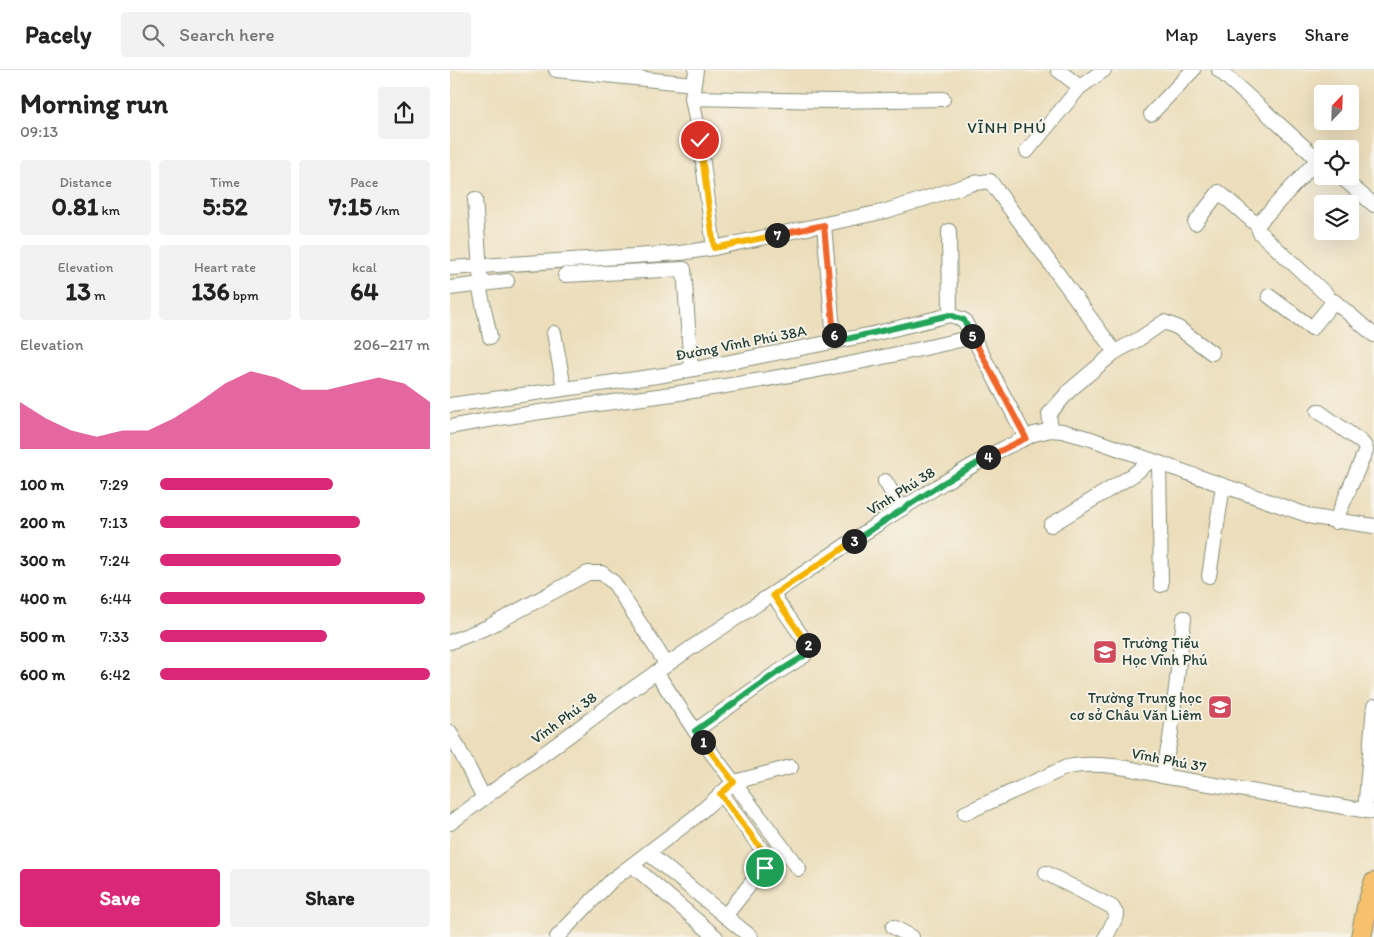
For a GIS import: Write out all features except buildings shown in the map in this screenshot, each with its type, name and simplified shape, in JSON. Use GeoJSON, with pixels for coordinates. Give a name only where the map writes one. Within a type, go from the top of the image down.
{"type":"FeatureCollection","features":[{"type":"Feature","properties":{"kind":"highway"},"geometry":{"type":"LineString","coordinates":[[1361,937],[1374,883]]}},
{"type":"Feature","properties":{"kind":"street"},"geometry":{"type":"LineString","coordinates":[[556,70],[695,77],[692,98],[705,176],[714,248]]}},
{"type":"Feature","properties":{"kind":"street"},"geometry":{"type":"LineString","coordinates":[[1058,70],[1080,87]]}},
{"type":"Feature","properties":{"kind":"street"},"geometry":{"type":"LineString","coordinates":[[1027,151],[1080,87],[1104,70]]}},
{"type":"Feature","properties":{"kind":"street"},"geometry":{"type":"LineString","coordinates":[[1151,114],[1193,70]]}},
{"type":"Feature","properties":{"kind":"street"},"geometry":{"type":"LineString","coordinates":[[1219,70],[1314,156]]}},
{"type":"Feature","properties":{"kind":"street"},"geometry":{"type":"LineString","coordinates":[[692,98],[831,101],[943,99]]}},
{"type":"Feature","properties":{"kind":"street"},"geometry":{"type":"LineString","coordinates":[[1257,225],[1314,167]]}},
{"type":"Feature","properties":{"kind":"street"},"geometry":{"type":"LineString","coordinates":[[450,288],[480,277],[714,248],[886,212],[974,183],[990,181],[1115,352]]}},
{"type":"Feature","properties":{"kind":"street"},"geometry":{"type":"LineString","coordinates":[[1351,185],[1374,205]]}},
{"type":"Feature","properties":{"kind":"street"},"geometry":{"type":"LineString","coordinates":[[1195,223],[1219,192],[1257,225],[1260,233],[1327,296]]}},
{"type":"Feature","properties":{"kind":"street"},"geometry":{"type":"LineString","coordinates":[[475,199],[480,277],[490,337]]}},
{"type":"Feature","properties":{"kind":"street"},"geometry":{"type":"LineString","coordinates":[[824,225],[834,342]]}},
{"type":"Feature","properties":{"kind":"street"},"geometry":{"type":"LineString","coordinates":[[949,231],[950,315],[964,320],[1026,438]]}},
{"type":"Feature","properties":{"kind":"street"},"geometry":{"type":"LineString","coordinates":[[450,268],[480,277],[507,281]]}},
{"type":"Feature","properties":{"kind":"street"},"geometry":{"type":"LineString","coordinates":[[565,275],[684,269],[691,369]]}},
{"type":"Feature","properties":{"kind":"street"},"geometry":{"type":"LineString","coordinates":[[1269,296],[1312,328],[1334,301],[1374,335]]}},
{"type":"Feature","properties":{"kind":"street","name":"Đường Vĩnh Phú 38A"},"geometry":{"type":"LineString","coordinates":[[450,405],[691,369],[834,342],[950,315]]}},
{"type":"Feature","properties":{"kind":"street"},"geometry":{"type":"LineString","coordinates":[[1051,430],[1050,414],[1070,390],[1115,352],[1164,322],[1177,327],[1212,353]]}},
{"type":"Feature","properties":{"kind":"street"},"geometry":{"type":"LineString","coordinates":[[554,333],[564,388]]}},
{"type":"Feature","properties":{"kind":"street"},"geometry":{"type":"LineString","coordinates":[[450,427],[737,384],[904,354],[973,337]]}},
{"type":"Feature","properties":{"kind":"street"},"geometry":{"type":"LineString","coordinates":[[1318,411],[1360,441],[1366,450],[1335,522]]}},
{"type":"Feature","properties":{"kind":"street","name":"Vĩnh Phú 38"},"geometry":{"type":"LineString","coordinates":[[450,823],[662,669],[902,509],[992,454],[1034,434],[1051,430],[1062,431],[1091,439],[1313,517],[1335,522],[1374,526]]}},
{"type":"Feature","properties":{"kind":"street"},"geometry":{"type":"LineString","coordinates":[[1051,525],[1155,462],[1161,585]]}},
{"type":"Feature","properties":{"kind":"street"},"geometry":{"type":"LineString","coordinates":[[885,481],[902,509]]}},
{"type":"Feature","properties":{"kind":"street"},"geometry":{"type":"LineString","coordinates":[[1209,576],[1223,486]]}},
{"type":"Feature","properties":{"kind":"street"},"geometry":{"type":"LineString","coordinates":[[450,642],[488,627],[588,573],[602,573],[614,583],[695,731],[799,869]]}},
{"type":"Feature","properties":{"kind":"street"},"geometry":{"type":"LineString","coordinates":[[695,731],[775,674],[804,656],[808,645],[773,595]]}},
{"type":"Feature","properties":{"kind":"street"},"geometry":{"type":"LineString","coordinates":[[1162,776],[1170,740],[1184,618]]}},
{"type":"Feature","properties":{"kind":"street"},"geometry":{"type":"LineString","coordinates":[[1370,812],[1374,706]]}},
{"type":"Feature","properties":{"kind":"street"},"geometry":{"type":"LineString","coordinates":[[450,732],[484,798]]}},
{"type":"Feature","properties":{"kind":"street","name":"Vĩnh Phú 37"},"geometry":{"type":"LineString","coordinates":[[965,813],[1068,767],[1083,764],[1107,765],[1370,812]]}},
{"type":"Feature","properties":{"kind":"street"},"geometry":{"type":"LineString","coordinates":[[557,937],[612,880],[695,817],[734,782],[791,767]]}},
{"type":"Feature","properties":{"kind":"street"},"geometry":{"type":"LineString","coordinates":[[720,794],[766,855],[768,862],[725,916]]}},
{"type":"Feature","properties":{"kind":"street"},"geometry":{"type":"LineString","coordinates":[[648,853],[751,937]]}},
{"type":"Feature","properties":{"kind":"street"},"geometry":{"type":"LineString","coordinates":[[632,865],[716,937]]}},
{"type":"Feature","properties":{"kind":"street"},"geometry":{"type":"LineString","coordinates":[[1046,873],[1112,907],[1117,915],[1106,937]]}},
{"type":"Feature","properties":{"kind":"street"},"geometry":{"type":"LineString","coordinates":[[893,927],[912,937]]}},
{"type":"Feature","properties":{"kind":"place","name":"Trường Tiểu Học Vĩnh Phú"},"geometry":{"type":"Point","coordinates":[1105,652]}},
{"type":"Feature","properties":{"kind":"place","name":"Trường Trung học cơ sở Châu Văn Liêm"},"geometry":{"type":"Point","coordinates":[1220,707]}},
{"type":"Feature","properties":{"kind":"district","name":"VĨNH PHÚ"},"geometry":{"type":"Point","coordinates":[1007,127]}},
{"type":"Feature","properties":{"kind":"route"},"geometry":{"type":"LineString","coordinates":[[700,140],[714,248],[824,225],[834,342],[950,315],[964,320],[1026,438],[992,454],[943,483],[773,595],[808,645],[804,656],[775,674],[695,731],[734,782],[720,794],[766,855],[768,862],[765,868]]}}]}
